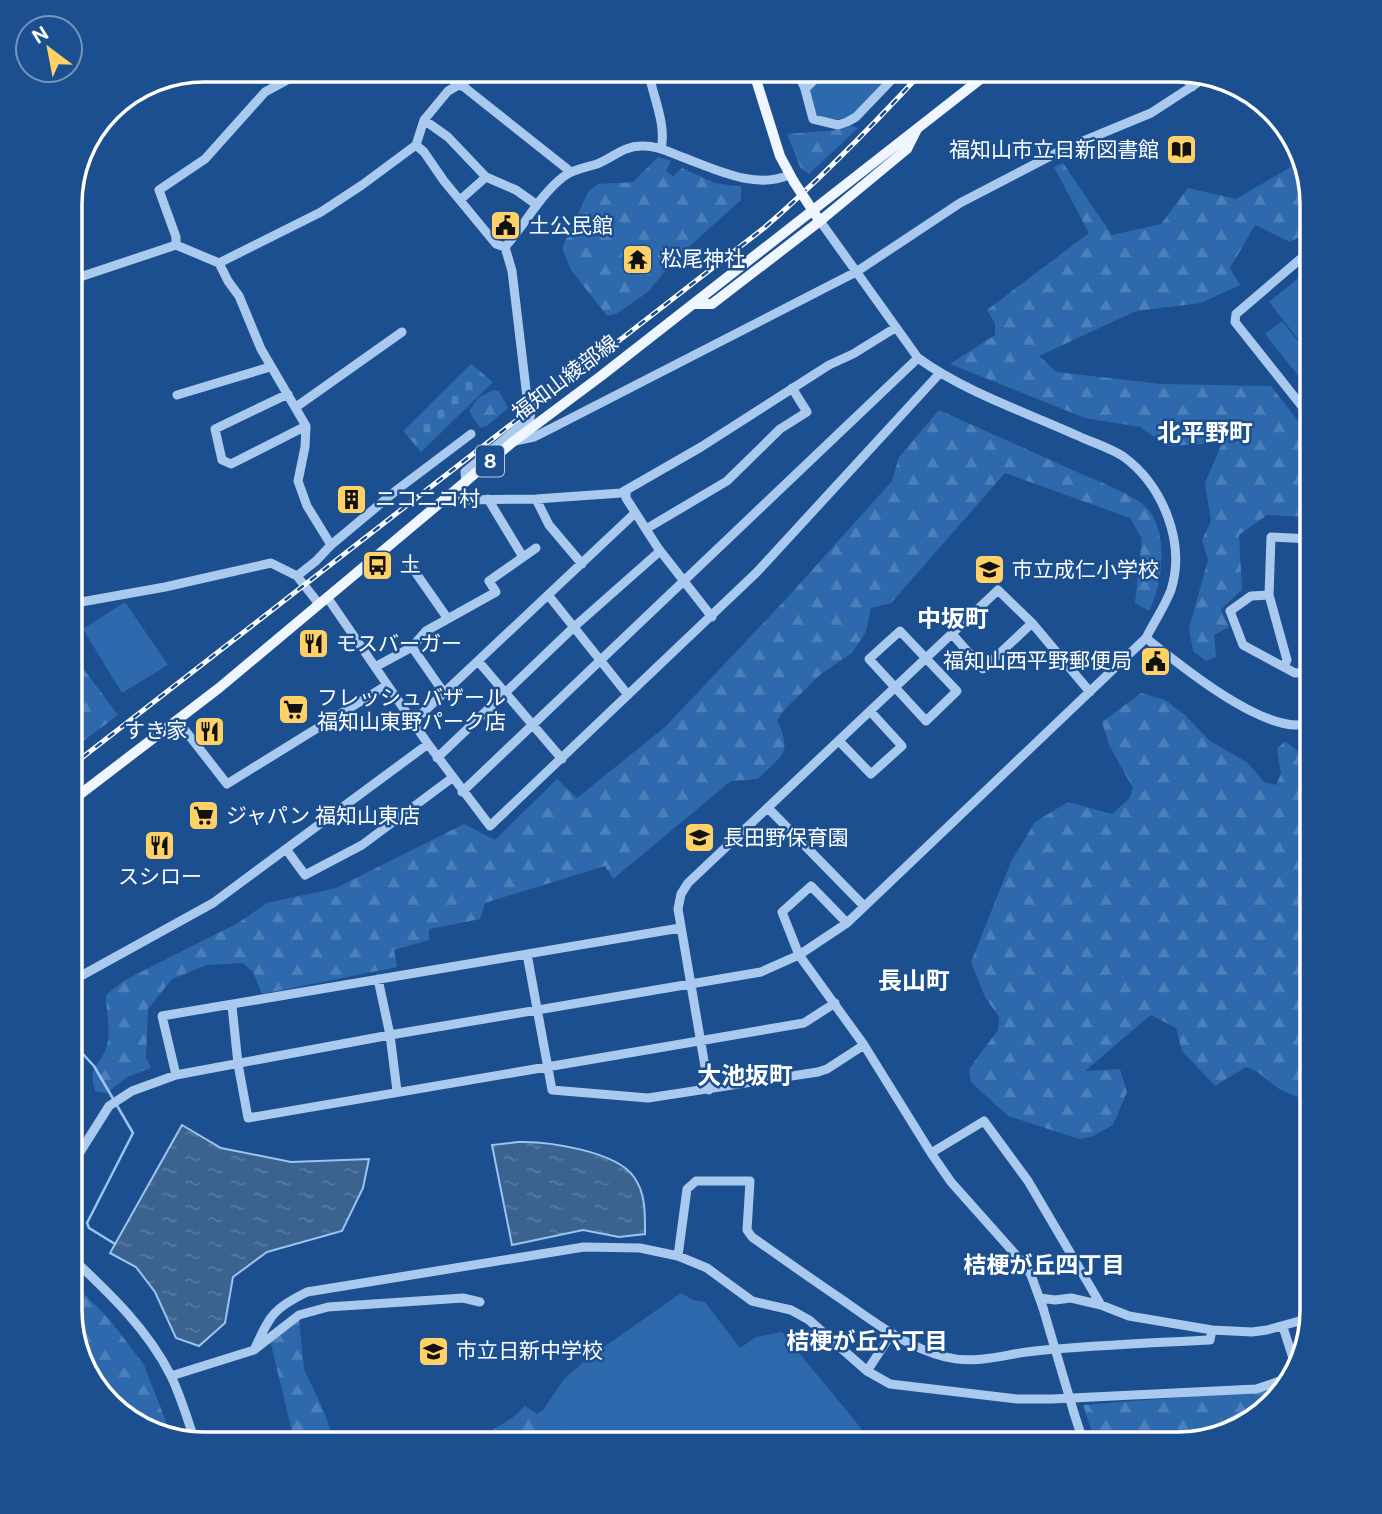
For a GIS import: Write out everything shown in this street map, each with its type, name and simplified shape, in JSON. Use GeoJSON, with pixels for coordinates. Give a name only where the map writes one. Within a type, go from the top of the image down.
{"type":"FeatureCollection","features":[{"type":"Feature","properties":{"kind":"main road"},"geometry":{"type":"LineString","coordinates":[[757,83],[780,156],[791,179],[819,219]]}},
{"type":"Feature","properties":{"kind":"main road","name":"福知山綾部線"},"geometry":{"type":"LineString","coordinates":[[82,792],[177,720],[514,441],[976,83]]}},
{"type":"Feature","properties":{"kind":"main road"},"geometry":{"type":"LineString","coordinates":[[693,304],[712,304],[907,149],[917,129]]}},
{"type":"Feature","properties":{"kind":"street"},"geometry":{"type":"LineString","coordinates":[[176,245],[176,237],[159,190],[205,159],[265,92],[283,82]]}},
{"type":"Feature","properties":{"kind":"street"},"geometry":{"type":"LineString","coordinates":[[219,263],[321,212],[416,145],[424,120],[448,91],[460,82]]}},
{"type":"Feature","properties":{"kind":"street"},"geometry":{"type":"LineString","coordinates":[[649,82],[660,113],[664,139],[662,149]]}},
{"type":"Feature","properties":{"kind":"street"},"geometry":{"type":"LineString","coordinates":[[803,83],[813,119],[838,125],[856,117],[889,83]]}},
{"type":"Feature","properties":{"kind":"street"},"geometry":{"type":"LineString","coordinates":[[806,89],[812,83]]}},
{"type":"Feature","properties":{"kind":"street"},"geometry":{"type":"LineString","coordinates":[[1189,83],[1192,87]]}},
{"type":"Feature","properties":{"kind":"street"},"geometry":{"type":"LineString","coordinates":[[456,84],[464,87],[572,172]]}},
{"type":"Feature","properties":{"kind":"street"},"geometry":{"type":"LineString","coordinates":[[514,441],[534,437],[856,272],[960,203],[1064,149],[1151,113],[1196,84]]}},
{"type":"Feature","properties":{"kind":"street"},"geometry":{"type":"LineString","coordinates":[[424,120],[448,138],[486,177],[516,190],[537,205]]}},
{"type":"Feature","properties":{"kind":"street"},"geometry":{"type":"LineString","coordinates":[[416,145],[496,244],[505,247]]}},
{"type":"Feature","properties":{"kind":"street"},"geometry":{"type":"LineString","coordinates":[[505,247],[561,178],[600,163],[628,148],[642,146],[662,149],[732,175],[766,181],[791,179]]}},
{"type":"Feature","properties":{"kind":"street"},"geometry":{"type":"LineString","coordinates":[[460,200],[486,177]]}},
{"type":"Feature","properties":{"kind":"street"},"geometry":{"type":"LineString","coordinates":[[82,1149],[109,1106],[132,1091],[176,1075],[390,1035],[761,972],[799,955],[847,923],[1146,638],[1171,590],[1175,556],[1173,530],[1150,483],[1124,457],[940,373],[918,358],[819,219]]}},
{"type":"Feature","properties":{"kind":"street"},"geometry":{"type":"LineString","coordinates":[[83,276],[176,245],[219,263],[239,296],[261,349],[306,426],[298,481],[307,506],[331,545]]}},
{"type":"Feature","properties":{"kind":"street"},"geometry":{"type":"LineString","coordinates":[[466,482],[465,472],[530,418],[512,271],[505,247]]}},
{"type":"Feature","properties":{"kind":"street"},"geometry":{"type":"LineString","coordinates":[[1300,259],[1236,314],[1235,322],[1300,404]]}},
{"type":"Feature","properties":{"kind":"street"},"geometry":{"type":"LineString","coordinates":[[452,494],[461,500],[536,499],[621,493],[701,447],[829,365],[853,354],[895,328]]}},
{"type":"Feature","properties":{"kind":"street"},"geometry":{"type":"LineString","coordinates":[[296,407],[402,332]]}},
{"type":"Feature","properties":{"kind":"street"},"geometry":{"type":"LineString","coordinates":[[462,792],[918,358]]}},
{"type":"Feature","properties":{"kind":"street"},"geometry":{"type":"LineString","coordinates":[[177,395],[271,367]]}},
{"type":"Feature","properties":{"kind":"street"},"geometry":{"type":"LineString","coordinates":[[83,602],[165,587],[261,564],[271,563],[297,576],[323,601],[376,667],[462,792],[490,826],[757,572],[940,373]]}},
{"type":"Feature","properties":{"kind":"street"},"geometry":{"type":"LineString","coordinates":[[646,529],[727,481],[780,429],[807,412],[792,388]]}},
{"type":"Feature","properties":{"kind":"street"},"geometry":{"type":"LineString","coordinates":[[288,394],[215,429],[222,460],[231,464],[306,426]]}},
{"type":"Feature","properties":{"kind":"street"},"geometry":{"type":"LineString","coordinates":[[297,576],[398,489],[471,435]]}},
{"type":"Feature","properties":{"kind":"street"},"geometry":{"type":"LineString","coordinates":[[626,490],[626,498],[660,551],[712,617]]}},
{"type":"Feature","properties":{"kind":"street"},"geometry":{"type":"LineString","coordinates":[[488,499],[523,557]]}},
{"type":"Feature","properties":{"kind":"street"},"geometry":{"type":"LineString","coordinates":[[536,499],[549,525],[582,564]]}},
{"type":"Feature","properties":{"kind":"street"},"geometry":{"type":"LineString","coordinates":[[413,722],[635,513]]}},
{"type":"Feature","properties":{"kind":"street"},"geometry":{"type":"LineString","coordinates":[[1283,667],[1287,660],[1269,595],[1271,537],[1300,538]]}},
{"type":"Feature","properties":{"kind":"street"},"geometry":{"type":"LineString","coordinates":[[376,667],[412,647],[426,631],[496,592],[489,581],[537,548]]}},
{"type":"Feature","properties":{"kind":"street"},"geometry":{"type":"LineString","coordinates":[[438,758],[574,627],[660,551]]}},
{"type":"Feature","properties":{"kind":"street"},"geometry":{"type":"LineString","coordinates":[[411,566],[448,619]]}},
{"type":"Feature","properties":{"kind":"street"},"geometry":{"type":"LineString","coordinates":[[709,1090],[677,909],[681,894],[688,883],[998,590],[1032,623],[1090,692]]}},
{"type":"Feature","properties":{"kind":"street"},"geometry":{"type":"LineString","coordinates":[[1269,595],[1251,596],[1230,611],[1243,645],[1295,673],[1300,673]]}},
{"type":"Feature","properties":{"kind":"street"},"geometry":{"type":"LineString","coordinates":[[549,596],[628,695]]}},
{"type":"Feature","properties":{"kind":"street"},"geometry":{"type":"LineString","coordinates":[[953,635],[983,668],[1032,623]]}},
{"type":"Feature","properties":{"kind":"street"},"geometry":{"type":"LineString","coordinates":[[900,631],[957,691],[926,721],[895,688],[869,659],[900,631]]}},
{"type":"Feature","properties":{"kind":"street"},"geometry":{"type":"LineString","coordinates":[[1146,638],[1202,682],[1271,720],[1300,724]]}},
{"type":"Feature","properties":{"kind":"street"},"geometry":{"type":"LineString","coordinates":[[412,647],[444,693]]}},
{"type":"Feature","properties":{"kind":"street"},"geometry":{"type":"LineString","coordinates":[[478,662],[562,759]]}},
{"type":"Feature","properties":{"kind":"street"},"geometry":{"type":"LineString","coordinates":[[177,720],[227,784],[387,685]]}},
{"type":"Feature","properties":{"kind":"street"},"geometry":{"type":"LineString","coordinates":[[839,741],[872,774],[902,746],[870,711]]}},
{"type":"Feature","properties":{"kind":"street"},"geometry":{"type":"LineString","coordinates":[[82,975],[213,903],[428,744]]}},
{"type":"Feature","properties":{"kind":"street"},"geometry":{"type":"LineString","coordinates":[[286,849],[305,875],[362,845],[452,778]]}},
{"type":"Feature","properties":{"kind":"street"},"geometry":{"type":"LineString","coordinates":[[768,808],[864,906]]}},
{"type":"Feature","properties":{"kind":"street"},"geometry":{"type":"LineString","coordinates":[[847,923],[811,886],[782,912],[799,955],[864,1045],[931,1153],[951,1182],[1016,1252],[1031,1275],[1080,1432]]}},
{"type":"Feature","properties":{"kind":"street"},"geometry":{"type":"LineString","coordinates":[[176,1075],[162,1016],[680,928]]}},
{"type":"Feature","properties":{"kind":"street"},"geometry":{"type":"LineString","coordinates":[[527,954],[552,1090],[648,1098],[709,1090],[818,1072],[864,1045]]}},
{"type":"Feature","properties":{"kind":"street"},"geometry":{"type":"LineString","coordinates":[[378,979],[390,1035],[397,1091]]}},
{"type":"Feature","properties":{"kind":"street"},"geometry":{"type":"LineString","coordinates":[[232,1006],[237,1064],[248,1118],[804,1023],[835,1003]]}},
{"type":"Feature","properties":{"kind":"street"},"geometry":{"type":"LineString","coordinates":[[931,1153],[984,1121],[1028,1181],[1101,1305]]}},
{"type":"Feature","properties":{"kind":"street"},"geometry":{"type":"LineString","coordinates":[[678,1256],[687,1189],[696,1181],[750,1181],[747,1230],[752,1237],[892,1333],[927,1351],[965,1361],[1087,1346],[1210,1340],[1212,1330]]}},
{"type":"Feature","properties":{"kind":"street"},"geometry":{"type":"LineString","coordinates":[[254,1350],[269,1317],[283,1304],[307,1292],[584,1247],[640,1248],[678,1256],[707,1268],[752,1301],[790,1310],[809,1320],[867,1371],[890,1384],[1017,1399],[1166,1395],[1256,1389],[1276,1382]]}},
{"type":"Feature","properties":{"kind":"street"},"geometry":{"type":"LineString","coordinates":[[82,1268],[129,1313],[171,1376],[191,1431]]}},
{"type":"Feature","properties":{"kind":"street"},"geometry":{"type":"LineString","coordinates":[[171,1376],[254,1350],[299,1315],[328,1307],[463,1298],[480,1302]]}},
{"type":"Feature","properties":{"kind":"street"},"geometry":{"type":"LineString","coordinates":[[1040,1298],[1071,1298],[1101,1305],[1129,1316],[1212,1330],[1252,1332],[1299,1322]]}},
{"type":"Feature","properties":{"kind":"street"},"geometry":{"type":"LineString","coordinates":[[1283,1327],[1291,1353]]}},
{"type":"Feature","properties":{"kind":"street"},"geometry":{"type":"LineString","coordinates":[[867,1371],[892,1333]]}},
{"type":"Feature","properties":{"kind":"green space"},"geometry":{"type":"Polygon","coordinates":[[[815,83],[882,83],[852,116],[835,120],[817,116],[809,89],[815,83]]]}},
{"type":"Feature","properties":{"kind":"green space"},"geometry":{"type":"Polygon","coordinates":[[[851,126],[858,128],[809,174],[800,167],[787,134],[837,130],[851,126]]]}},
{"type":"Feature","properties":{"kind":"green space","name":"松尾神社"},"geometry":{"type":"Polygon","coordinates":[[[658,157],[671,161],[666,171],[673,176],[682,168],[715,183],[741,187],[741,200],[673,261],[648,292],[616,314],[607,316],[571,270],[562,248],[588,192],[598,184],[633,182],[658,157]]]}},
{"type":"Feature","properties":{"kind":"green space"},"geometry":{"type":"Polygon","coordinates":[[[1063,163],[1112,235],[1161,224],[1188,188],[1236,199],[1293,166],[1300,204],[1300,237],[1290,242],[1255,225],[1230,268],[1240,285],[1201,303],[1136,311],[1039,356],[1057,372],[1161,384],[1271,386],[1300,423],[1300,516],[1267,515],[1239,535],[1242,590],[1221,609],[1229,627],[1214,635],[1216,657],[1206,661],[1193,651],[1189,628],[1208,560],[1202,540],[1211,521],[1205,483],[1222,443],[1167,446],[1140,427],[1085,418],[950,364],[995,335],[995,323],[987,310],[1089,233],[1054,167],[1063,163]]]}},
{"type":"Feature","properties":{"kind":"green space"},"geometry":{"type":"Polygon","coordinates":[[[1300,277],[1300,342],[1269,302],[1300,277]]]}},
{"type":"Feature","properties":{"kind":"green space"},"geometry":{"type":"Polygon","coordinates":[[[1282,321],[1300,344],[1300,378],[1265,334],[1282,321]]]}},
{"type":"Feature","properties":{"kind":"green space"},"geometry":{"type":"Polygon","coordinates":[[[471,364],[493,382],[421,452],[403,431],[471,364]]]}},
{"type":"Feature","properties":{"kind":"green space"},"geometry":{"type":"Polygon","coordinates":[[[494,390],[499,391],[508,408],[487,426],[480,428],[469,411],[478,398],[494,390]]]}},
{"type":"Feature","properties":{"kind":"green space"},"geometry":{"type":"Polygon","coordinates":[[[939,410],[1112,487],[1144,505],[1158,527],[1162,557],[1158,586],[1149,611],[1135,603],[1142,539],[1130,518],[1005,473],[891,603],[871,608],[866,632],[852,653],[821,674],[784,710],[777,720],[784,740],[779,759],[758,779],[731,781],[613,879],[605,866],[485,903],[480,919],[429,929],[429,940],[394,950],[397,967],[262,994],[253,972],[243,963],[207,965],[172,979],[148,1009],[146,1057],[151,1068],[127,1077],[107,1093],[95,1091],[94,1071],[108,1040],[106,995],[125,980],[238,923],[267,903],[336,888],[464,824],[495,840],[557,779],[577,798],[665,727],[787,598],[892,481],[899,457],[939,410]]]}},
{"type":"Feature","properties":{"kind":"green space"},"geometry":{"type":"Polygon","coordinates":[[[125,602],[168,665],[122,693],[83,629],[125,602]]]}},
{"type":"Feature","properties":{"kind":"green space"},"geometry":{"type":"Polygon","coordinates":[[[83,668],[118,715],[83,742],[83,668]]]}},
{"type":"Feature","properties":{"kind":"green space"},"geometry":{"type":"Polygon","coordinates":[[[1141,693],[1165,700],[1185,715],[1210,741],[1248,763],[1264,782],[1276,785],[1281,774],[1277,749],[1285,741],[1300,753],[1300,1097],[1287,1093],[1257,1071],[1246,1067],[1215,1086],[1182,1051],[1176,1028],[1151,1015],[1085,1071],[1120,1069],[1127,1092],[1113,1125],[1091,1137],[1079,1139],[1008,1116],[971,1082],[969,1069],[998,1030],[999,1017],[985,997],[971,962],[1011,862],[1035,822],[1068,802],[1112,814],[1129,799],[1133,788],[1109,745],[1102,722],[1141,693]]]}},
{"type":"Feature","properties":{"kind":"green space"},"geometry":{"type":"Polygon","coordinates":[[[82,1292],[110,1320],[144,1365],[168,1426],[130,1407],[107,1384],[89,1349],[83,1326],[82,1292]]]}},
{"type":"Feature","properties":{"kind":"green space"},"geometry":{"type":"Polygon","coordinates":[[[681,1293],[693,1300],[705,1302],[740,1348],[756,1337],[782,1332],[862,1432],[508,1432],[543,1410],[564,1379],[588,1358],[681,1293]]]}},
{"type":"Feature","properties":{"kind":"green space"},"geometry":{"type":"Polygon","coordinates":[[[299,1319],[304,1369],[331,1432],[292,1432],[270,1340],[299,1319]]]}},
{"type":"Feature","properties":{"kind":"green space"},"geometry":{"type":"Polygon","coordinates":[[[1269,1390],[1253,1406],[1212,1426],[1178,1432],[1092,1432],[1083,1405],[1269,1390]]]}},
{"type":"Feature","properties":{"kind":"green space"},"geometry":{"type":"Polygon","coordinates":[[[525,1406],[565,1432],[489,1432],[512,1418],[525,1406]]]}},
{"type":"Feature","properties":{"kind":"water"},"geometry":{"type":"Polygon","coordinates":[[[182,1125],[221,1148],[291,1162],[369,1159],[363,1188],[342,1231],[267,1252],[233,1277],[225,1323],[199,1346],[176,1338],[155,1292],[136,1267],[110,1253],[182,1125]]]}},
{"type":"Feature","properties":{"kind":"water"},"geometry":{"type":"Polygon","coordinates":[[[546,1143],[580,1149],[612,1160],[625,1168],[641,1190],[645,1234],[619,1237],[583,1230],[512,1245],[492,1145],[546,1143]]]}},
{"type":"Feature","properties":{"kind":"waterway"},"geometry":{"type":"LineString","coordinates":[[82,1053],[94,1066],[133,1133],[87,1223],[89,1228],[115,1244]]}},
{"type":"Feature","properties":{"kind":"railway"},"geometry":{"type":"LineString","coordinates":[[82,757],[764,228],[846,151],[912,83]]}},
{"type":"Feature","properties":{"kind":"place","name":"福知山市立日新図書館"},"geometry":{"type":"Point","coordinates":[1182,150]}},
{"type":"Feature","properties":{"kind":"place","name":"土公民館"},"geometry":{"type":"Point","coordinates":[506,226]}},
{"type":"Feature","properties":{"kind":"place","name":"松尾神社"},"geometry":{"type":"Point","coordinates":[638,259]}},
{"type":"Feature","properties":{"kind":"place","name":"ニコニコ村"},"geometry":{"type":"Point","coordinates":[352,499]}},
{"type":"Feature","properties":{"kind":"place","name":"土"},"geometry":{"type":"Point","coordinates":[377,565]}},
{"type":"Feature","properties":{"kind":"place","name":"市立成仁小学校"},"geometry":{"type":"Point","coordinates":[989,570]}},
{"type":"Feature","properties":{"kind":"place","name":"モスバーガー"},"geometry":{"type":"Point","coordinates":[313,644]}},
{"type":"Feature","properties":{"kind":"place","name":"福知山西平野郵便局"},"geometry":{"type":"Point","coordinates":[1155,661]}},
{"type":"Feature","properties":{"kind":"place","name":"フレッシュバザール 福知山東野パーク店"},"geometry":{"type":"Point","coordinates":[294,710]}},
{"type":"Feature","properties":{"kind":"place","name":"すき家"},"geometry":{"type":"Point","coordinates":[210,731]}},
{"type":"Feature","properties":{"kind":"place","name":"ジャパン 福知山東店"},"geometry":{"type":"Point","coordinates":[203,816]}},
{"type":"Feature","properties":{"kind":"place","name":"長田野保育園"},"geometry":{"type":"Point","coordinates":[700,838]}},
{"type":"Feature","properties":{"kind":"place","name":"スシロー"},"geometry":{"type":"Point","coordinates":[160,845]}},
{"type":"Feature","properties":{"kind":"place","name":"市立日新中学校"},"geometry":{"type":"Point","coordinates":[433,1351]}},
{"type":"Feature","properties":{"kind":"district","name":"北平野町"},"geometry":{"type":"Point","coordinates":[1205,433]}},
{"type":"Feature","properties":{"kind":"district","name":"中坂町"},"geometry":{"type":"Point","coordinates":[953,619]}},
{"type":"Feature","properties":{"kind":"district","name":"長山町"},"geometry":{"type":"Point","coordinates":[914,981]}},
{"type":"Feature","properties":{"kind":"district","name":"大池坂町"},"geometry":{"type":"Point","coordinates":[745,1076]}},
{"type":"Feature","properties":{"kind":"district","name":"桔梗が丘四丁目"},"geometry":{"type":"Point","coordinates":[1044,1265]}},
{"type":"Feature","properties":{"kind":"district","name":"桔梗が丘六丁目"},"geometry":{"type":"Point","coordinates":[867,1341]}}]}
